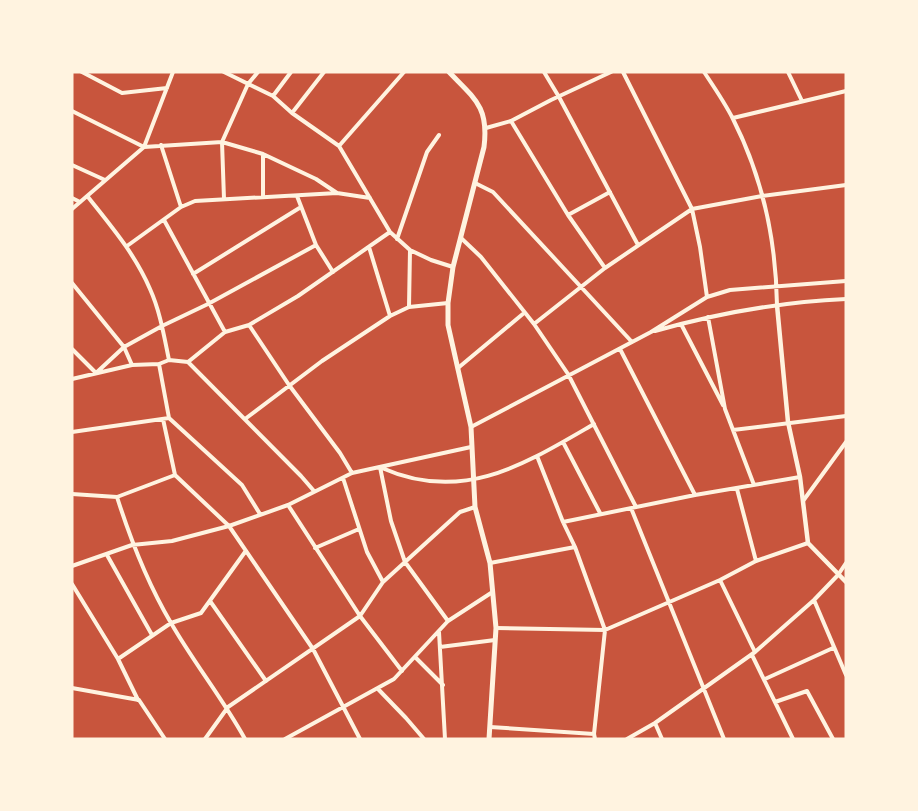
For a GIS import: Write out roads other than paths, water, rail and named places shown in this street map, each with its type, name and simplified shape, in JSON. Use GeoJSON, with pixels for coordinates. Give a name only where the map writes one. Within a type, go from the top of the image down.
{"type":"FeatureCollection","features":[{"type":"Feature","properties":{"kind":"main road"},"geometry":{"type":"LineString","coordinates":[[449,72],[472,96],[484,116],[486,128],[484,147],[453,267],[448,303],[448,325],[471,427],[476,507],[490,563],[496,628],[489,739]]}},
{"type":"Feature","properties":{"kind":"street"},"geometry":{"type":"LineString","coordinates":[[82,72],[122,93],[167,88]]}},
{"type":"Feature","properties":{"kind":"street"},"geometry":{"type":"LineString","coordinates":[[72,209],[144,147],[173,72]]}},
{"type":"Feature","properties":{"kind":"street"},"geometry":{"type":"LineString","coordinates":[[224,72],[273,96],[292,113],[339,146],[390,232],[410,250],[453,267]]}},
{"type":"Feature","properties":{"kind":"street"},"geometry":{"type":"LineString","coordinates":[[224,199],[222,142],[248,84],[258,72]]}},
{"type":"Feature","properties":{"kind":"street"},"geometry":{"type":"LineString","coordinates":[[273,96],[291,72]]}},
{"type":"Feature","properties":{"kind":"street"},"geometry":{"type":"LineString","coordinates":[[292,113],[324,72]]}},
{"type":"Feature","properties":{"kind":"street"},"geometry":{"type":"LineString","coordinates":[[339,146],[404,72]]}},
{"type":"Feature","properties":{"kind":"street"},"geometry":{"type":"LineString","coordinates":[[543,72],[559,97],[638,245]]}},
{"type":"Feature","properties":{"kind":"street"},"geometry":{"type":"LineString","coordinates":[[486,128],[511,121],[611,72]]}},
{"type":"Feature","properties":{"kind":"street"},"geometry":{"type":"LineString","coordinates":[[623,72],[692,209],[707,297]]}},
{"type":"Feature","properties":{"kind":"street"},"geometry":{"type":"LineString","coordinates":[[704,72],[733,118],[754,168],[762,196],[777,286],[788,422],[800,477],[808,543],[846,582]]}},
{"type":"Feature","properties":{"kind":"street"},"geometry":{"type":"LineString","coordinates":[[788,72],[802,101]]}},
{"type":"Feature","properties":{"kind":"street"},"geometry":{"type":"LineString","coordinates":[[733,118],[846,91]]}},
{"type":"Feature","properties":{"kind":"street"},"geometry":{"type":"LineString","coordinates":[[72,111],[144,147],[222,142],[263,154],[316,179],[337,194]]}},
{"type":"Feature","properties":{"kind":"street"},"geometry":{"type":"LineString","coordinates":[[511,121],[568,215],[605,268]]}},
{"type":"Feature","properties":{"kind":"street"},"geometry":{"type":"LineString","coordinates":[[397,239],[427,152],[439,135]]}},
{"type":"Feature","properties":{"kind":"street"},"geometry":{"type":"LineString","coordinates":[[161,145],[181,207]]}},
{"type":"Feature","properties":{"kind":"street"},"geometry":{"type":"LineString","coordinates":[[263,154],[263,197]]}},
{"type":"Feature","properties":{"kind":"street"},"geometry":{"type":"LineString","coordinates":[[72,165],[105,180]]}},
{"type":"Feature","properties":{"kind":"street"},"geometry":{"type":"LineString","coordinates":[[474,183],[493,192],[632,342]]}},
{"type":"Feature","properties":{"kind":"street"},"geometry":{"type":"LineString","coordinates":[[534,324],[605,268],[692,209],[762,196],[846,185]]}},
{"type":"Feature","properties":{"kind":"street"},"geometry":{"type":"LineString","coordinates":[[568,215],[610,192]]}},
{"type":"Feature","properties":{"kind":"street"},"geometry":{"type":"LineString","coordinates":[[127,246],[181,207],[195,201],[337,194],[370,198]]}},
{"type":"Feature","properties":{"kind":"street"},"geometry":{"type":"LineString","coordinates":[[297,196],[316,245],[333,272]]}},
{"type":"Feature","properties":{"kind":"street"},"geometry":{"type":"LineString","coordinates":[[88,197],[127,246],[150,289],[162,326],[169,360]]}},
{"type":"Feature","properties":{"kind":"street"},"geometry":{"type":"LineString","coordinates":[[72,198],[80,202]]}},
{"type":"Feature","properties":{"kind":"street"},"geometry":{"type":"LineString","coordinates":[[193,274],[301,207]]}},
{"type":"Feature","properties":{"kind":"street"},"geometry":{"type":"LineString","coordinates":[[164,220],[225,332]]}},
{"type":"Feature","properties":{"kind":"street"},"geometry":{"type":"LineString","coordinates":[[188,362],[225,332],[249,325],[298,296],[390,232]]}},
{"type":"Feature","properties":{"kind":"street"},"geometry":{"type":"LineString","coordinates":[[460,237],[481,257],[534,324],[568,374],[634,507],[724,739]]}},
{"type":"Feature","properties":{"kind":"street"},"geometry":{"type":"LineString","coordinates":[[96,373],[124,347],[316,245]]}},
{"type":"Feature","properties":{"kind":"street"},"geometry":{"type":"LineString","coordinates":[[369,247],[390,316]]}},
{"type":"Feature","properties":{"kind":"street"},"geometry":{"type":"LineString","coordinates":[[409,307],[410,250]]}},
{"type":"Feature","properties":{"kind":"street"},"geometry":{"type":"LineString","coordinates":[[471,427],[651,332],[707,297],[730,290],[846,281]]}},
{"type":"Feature","properties":{"kind":"street"},"geometry":{"type":"LineString","coordinates":[[72,283],[124,347],[132,365]]}},
{"type":"Feature","properties":{"kind":"street"},"geometry":{"type":"LineString","coordinates":[[651,332],[734,310],[846,299]]}},
{"type":"Feature","properties":{"kind":"street"},"geometry":{"type":"LineString","coordinates":[[245,420],[289,385],[390,316],[409,307],[448,303]]}},
{"type":"Feature","properties":{"kind":"street"},"geometry":{"type":"LineString","coordinates":[[458,368],[524,313]]}},
{"type":"Feature","properties":{"kind":"street"},"geometry":{"type":"LineString","coordinates":[[708,316],[726,411]]}},
{"type":"Feature","properties":{"kind":"street"},"geometry":{"type":"LineString","coordinates":[[681,323],[726,411],[754,485]]}},
{"type":"Feature","properties":{"kind":"street"},"geometry":{"type":"LineString","coordinates":[[249,325],[352,473]]}},
{"type":"Feature","properties":{"kind":"street"},"geometry":{"type":"LineString","coordinates":[[620,349],[695,495]]}},
{"type":"Feature","properties":{"kind":"street"},"geometry":{"type":"LineString","coordinates":[[72,350],[96,373]]}},
{"type":"Feature","properties":{"kind":"street"},"geometry":{"type":"LineString","coordinates":[[72,379],[132,365],[159,364],[169,360],[188,362],[314,491]]}},
{"type":"Feature","properties":{"kind":"street"},"geometry":{"type":"LineString","coordinates":[[159,364],[169,418],[242,485],[260,514]]}},
{"type":"Feature","properties":{"kind":"street"},"geometry":{"type":"LineString","coordinates":[[733,430],[846,416]]}},
{"type":"Feature","properties":{"kind":"street"},"geometry":{"type":"LineString","coordinates":[[72,432],[169,418]]}},
{"type":"Feature","properties":{"kind":"street"},"geometry":{"type":"LineString","coordinates":[[163,419],[175,475],[229,526],[313,649],[360,739]]}},
{"type":"Feature","properties":{"kind":"street"},"geometry":{"type":"LineString","coordinates":[[380,467],[398,475],[433,481],[473,480],[498,474],[537,456],[594,424]]}},
{"type":"Feature","properties":{"kind":"street"},"geometry":{"type":"LineString","coordinates":[[562,442],[600,513]]}},
{"type":"Feature","properties":{"kind":"street"},"geometry":{"type":"LineString","coordinates":[[802,502],[846,442]]}},
{"type":"Feature","properties":{"kind":"street"},"geometry":{"type":"LineString","coordinates":[[72,566],[132,544],[172,541],[229,526],[288,505],[352,473],[471,447]]}},
{"type":"Feature","properties":{"kind":"street"},"geometry":{"type":"LineString","coordinates":[[490,727],[595,737],[605,630],[575,547],[537,456]]}},
{"type":"Feature","properties":{"kind":"street"},"geometry":{"type":"LineString","coordinates":[[380,467],[391,521],[405,562],[448,621]]}},
{"type":"Feature","properties":{"kind":"street"},"geometry":{"type":"LineString","coordinates":[[72,494],[117,497],[175,475]]}},
{"type":"Feature","properties":{"kind":"street"},"geometry":{"type":"LineString","coordinates":[[563,522],[600,513],[800,477]]}},
{"type":"Feature","properties":{"kind":"street"},"geometry":{"type":"LineString","coordinates":[[343,478],[367,552],[383,582]]}},
{"type":"Feature","properties":{"kind":"street"},"geometry":{"type":"LineString","coordinates":[[737,489],[756,561]]}},
{"type":"Feature","properties":{"kind":"street"},"geometry":{"type":"LineString","coordinates":[[117,497],[132,544],[171,623],[228,707],[245,739]]}},
{"type":"Feature","properties":{"kind":"street"},"geometry":{"type":"LineString","coordinates":[[288,505],[360,616],[402,672]]}},
{"type":"Feature","properties":{"kind":"street"},"geometry":{"type":"LineString","coordinates":[[205,739],[228,707],[360,616],[383,582],[460,512],[476,507]]}},
{"type":"Feature","properties":{"kind":"street"},"geometry":{"type":"LineString","coordinates":[[315,548],[359,529]]}},
{"type":"Feature","properties":{"kind":"street"},"geometry":{"type":"LineString","coordinates":[[496,628],[605,630],[720,580],[756,561],[808,543]]}},
{"type":"Feature","properties":{"kind":"street"},"geometry":{"type":"LineString","coordinates":[[490,563],[575,547]]}},
{"type":"Feature","properties":{"kind":"street"},"geometry":{"type":"LineString","coordinates":[[118,659],[171,623],[201,613],[245,552]]}},
{"type":"Feature","properties":{"kind":"street"},"geometry":{"type":"LineString","coordinates":[[107,555],[152,635]]}},
{"type":"Feature","properties":{"kind":"street"},"geometry":{"type":"LineString","coordinates":[[627,739],[655,723],[753,654],[814,600],[846,563]]}},
{"type":"Feature","properties":{"kind":"street"},"geometry":{"type":"LineString","coordinates":[[720,580],[793,739]]}},
{"type":"Feature","properties":{"kind":"street"},"geometry":{"type":"LineString","coordinates":[[72,584],[118,659],[139,700],[165,739]]}},
{"type":"Feature","properties":{"kind":"street"},"geometry":{"type":"LineString","coordinates":[[288,738],[342,706],[378,689],[402,672],[448,621],[491,593]]}},
{"type":"Feature","properties":{"kind":"street"},"geometry":{"type":"LineString","coordinates":[[814,600],[846,675]]}},
{"type":"Feature","properties":{"kind":"street"},"geometry":{"type":"LineString","coordinates":[[210,601],[266,681]]}},
{"type":"Feature","properties":{"kind":"street"},"geometry":{"type":"LineString","coordinates":[[439,631],[445,739]]}},
{"type":"Feature","properties":{"kind":"street"},"geometry":{"type":"LineString","coordinates":[[440,647],[495,640]]}},
{"type":"Feature","properties":{"kind":"street"},"geometry":{"type":"LineString","coordinates":[[765,679],[833,648]]}},
{"type":"Feature","properties":{"kind":"street"},"geometry":{"type":"LineString","coordinates":[[416,658],[443,685]]}},
{"type":"Feature","properties":{"kind":"street"},"geometry":{"type":"LineString","coordinates":[[72,688],[139,700]]}},
{"type":"Feature","properties":{"kind":"street"},"geometry":{"type":"LineString","coordinates":[[378,689],[424,739]]}},
{"type":"Feature","properties":{"kind":"street"},"geometry":{"type":"LineString","coordinates":[[775,702],[807,691],[833,739]]}},
{"type":"Feature","properties":{"kind":"street"},"geometry":{"type":"LineString","coordinates":[[655,723],[662,739]]}}]}
